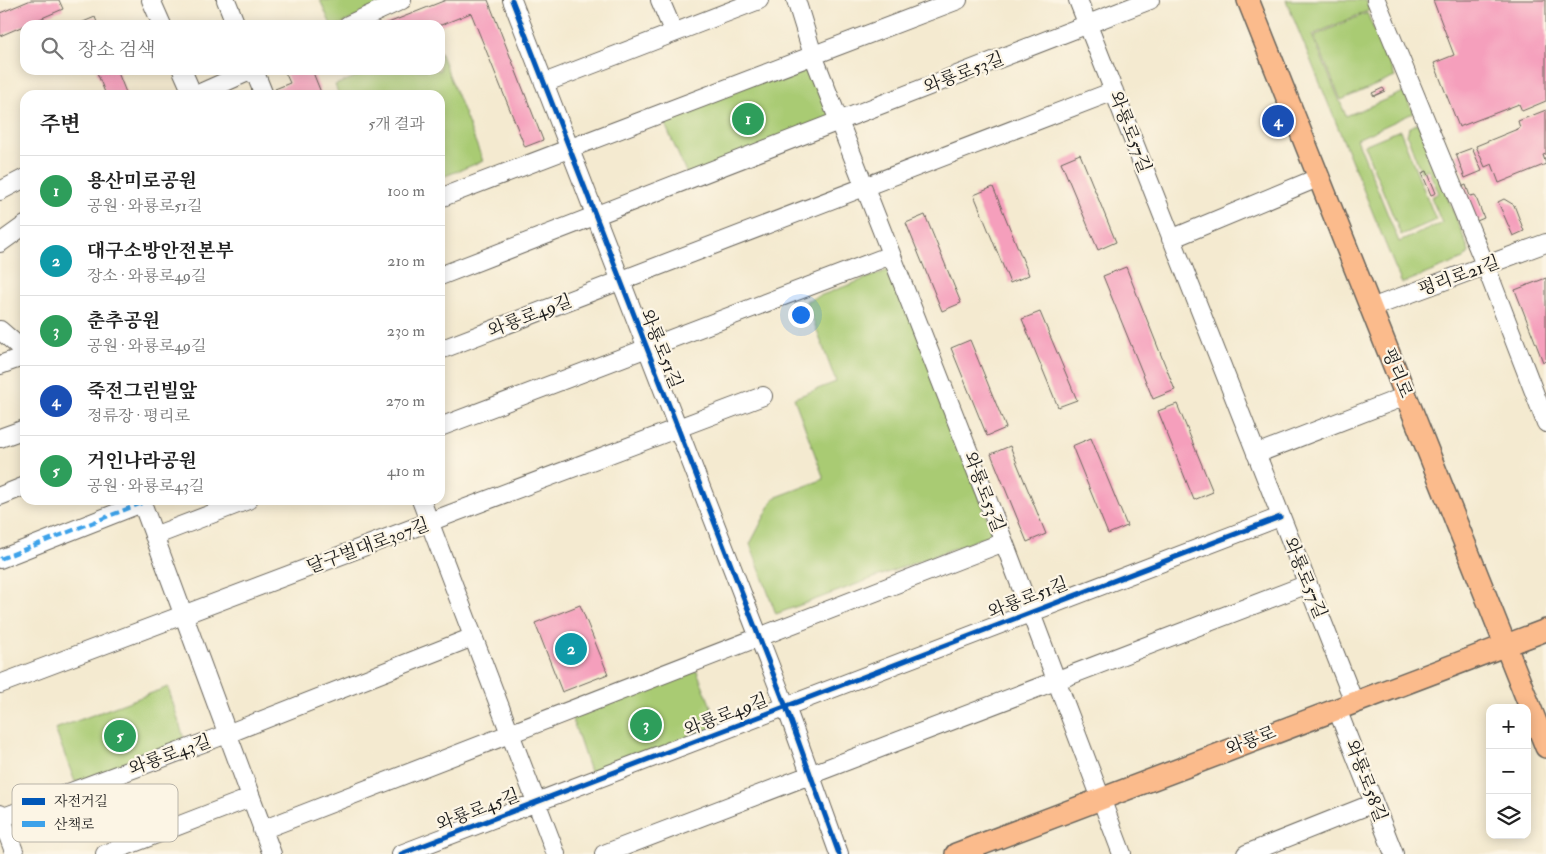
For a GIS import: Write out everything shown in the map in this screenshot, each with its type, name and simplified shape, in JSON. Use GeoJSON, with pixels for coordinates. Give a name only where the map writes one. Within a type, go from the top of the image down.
{"type":"FeatureCollection","features":[{"type":"Feature","properties":{"kind":"main road","name":"평리로"},"geometry":{"type":"LineString","coordinates":[[1248,0],[1546,747]]}},
{"type":"Feature","properties":{"kind":"main road","name":"와룡로"},"geometry":{"type":"LineString","coordinates":[[956,854],[1546,630]]}},
{"type":"Feature","properties":{"kind":"street"},"geometry":{"type":"LineString","coordinates":[[151,0],[160,20]]}},
{"type":"Feature","properties":{"kind":"street"},"geometry":{"type":"LineString","coordinates":[[226,0],[234,20]]}},
{"type":"Feature","properties":{"kind":"street"},"geometry":{"type":"LineString","coordinates":[[359,20],[402,0]]}},
{"type":"Feature","properties":{"kind":"street","name":"와룡로51길"},"geometry":{"type":"LineString","coordinates":[[512,0],[646,349],[760,638],[839,854]]}},
{"type":"Feature","properties":{"kind":"street"},"geometry":{"type":"LineString","coordinates":[[660,0],[674,33]]}},
{"type":"Feature","properties":{"kind":"street"},"geometry":{"type":"LineString","coordinates":[[544,83],[759,0]]}},
{"type":"Feature","properties":{"kind":"street","name":"와룡로53길"},"geometry":{"type":"LineString","coordinates":[[796,0],[813,54],[1004,542],[1122,854]]}},
{"type":"Feature","properties":{"kind":"street"},"geometry":{"type":"LineString","coordinates":[[445,196],[570,150],[813,54],[958,0]]}},
{"type":"Feature","properties":{"kind":"street","name":"와룡로57길"},"geometry":{"type":"LineString","coordinates":[[1078,0],[1280,517],[1308,584],[1346,705]]}},
{"type":"Feature","properties":{"kind":"street"},"geometry":{"type":"LineString","coordinates":[[1088,25],[1150,0]]}},
{"type":"Feature","properties":{"kind":"street"},"geometry":{"type":"LineString","coordinates":[[1376,0],[1486,267],[1546,423]]}},
{"type":"Feature","properties":{"kind":"street","name":"와룡로53길"},"geometry":{"type":"LineString","coordinates":[[839,122],[1088,25]]}},
{"type":"Feature","properties":{"kind":"street"},"geometry":{"type":"LineString","coordinates":[[185,75],[192,90]]}},
{"type":"Feature","properties":{"kind":"street"},"geometry":{"type":"LineString","coordinates":[[207,90],[241,75]]}},
{"type":"Feature","properties":{"kind":"street"},"geometry":{"type":"LineString","coordinates":[[255,75],[262,90]]}},
{"type":"Feature","properties":{"kind":"street"},"geometry":{"type":"LineString","coordinates":[[620,282],[1114,91]]}},
{"type":"Feature","properties":{"kind":"street"},"geometry":{"type":"LineString","coordinates":[[445,274],[839,122]]}},
{"type":"Feature","properties":{"kind":"street"},"geometry":{"type":"LineString","coordinates":[[1171,239],[1320,177]]}},
{"type":"Feature","properties":{"kind":"street"},"geometry":{"type":"LineString","coordinates":[[0,191],[20,182]]}},
{"type":"Feature","properties":{"kind":"street"},"geometry":{"type":"LineString","coordinates":[[0,242],[20,228]]}},
{"type":"Feature","properties":{"kind":"street","name":"평리로21길"},"geometry":{"type":"LineString","coordinates":[[1372,308],[1546,243]]}},
{"type":"Feature","properties":{"kind":"street","name":"와룡로51길"},"geometry":{"type":"LineString","coordinates":[[646,349],[891,254]]}},
{"type":"Feature","properties":{"kind":"street","name":"와룡로49길"},"geometry":{"type":"LineString","coordinates":[[445,348],[620,282]]}},
{"type":"Feature","properties":{"kind":"street"},"geometry":{"type":"LineString","coordinates":[[0,330],[20,347]]}},
{"type":"Feature","properties":{"kind":"street"},"geometry":{"type":"LineString","coordinates":[[445,425],[646,349]]}},
{"type":"Feature","properties":{"kind":"street"},"geometry":{"type":"LineString","coordinates":[[0,365],[20,357]]}},
{"type":"Feature","properties":{"kind":"street","name":"달구벌대로307길"},"geometry":{"type":"LineString","coordinates":[[0,684],[430,524],[679,430],[763,396]]}},
{"type":"Feature","properties":{"kind":"street"},"geometry":{"type":"LineString","coordinates":[[1256,454],[1406,396]]}},
{"type":"Feature","properties":{"kind":"street"},"geometry":{"type":"LineString","coordinates":[[0,438],[20,431]]}},
{"type":"Feature","properties":{"kind":"street"},"geometry":{"type":"LineString","coordinates":[[0,496],[20,488]]}},
{"type":"Feature","properties":{"kind":"street"},"geometry":{"type":"LineString","coordinates":[[0,559],[135,505]]}},
{"type":"Feature","properties":{"kind":"street"},"geometry":{"type":"LineString","coordinates":[[143,505],[272,854]]}},
{"type":"Feature","properties":{"kind":"street"},"geometry":{"type":"LineString","coordinates":[[154,536],[235,505]]}},
{"type":"Feature","properties":{"kind":"street"},"geometry":{"type":"LineString","coordinates":[[423,505],[556,854]]}},
{"type":"Feature","properties":{"kind":"street","name":"와룡로51길"},"geometry":{"type":"LineString","coordinates":[[786,707],[1280,517]]}},
{"type":"Feature","properties":{"kind":"street"},"geometry":{"type":"LineString","coordinates":[[262,830],[1004,542]]}},
{"type":"Feature","properties":{"kind":"street"},"geometry":{"type":"LineString","coordinates":[[604,854],[1308,584]]}},
{"type":"Feature","properties":{"kind":"street"},"geometry":{"type":"LineString","coordinates":[[227,734],[473,637]]}},
{"type":"Feature","properties":{"kind":"street","name":"와룡로58길"},"geometry":{"type":"LineString","coordinates":[[1346,705],[1374,803],[1394,854]]}},
{"type":"Feature","properties":{"kind":"street","name":"와룡로49길"},"geometry":{"type":"LineString","coordinates":[[536,803],[786,707]]}},
{"type":"Feature","properties":{"kind":"street","name":"와룡로43길"},"geometry":{"type":"LineString","coordinates":[[89,784],[227,734]]}},
{"type":"Feature","properties":{"kind":"street"},"geometry":{"type":"LineString","coordinates":[[178,826],[250,798]]}},
{"type":"Feature","properties":{"kind":"street","name":"와룡로45길"},"geometry":{"type":"LineString","coordinates":[[400,854],[536,803]]}},
{"type":"Feature","properties":{"kind":"street"},"geometry":{"type":"LineString","coordinates":[[1246,854],[1374,803]]}},
{"type":"Feature","properties":{"kind":"street","name":"와룡로43길"},"geometry":{"type":"LineString","coordinates":[[1,816],[15,854]]}},
{"type":"Feature","properties":{"kind":"street"},"geometry":{"type":"LineString","coordinates":[[105,854],[136,842]]}},
{"type":"Feature","properties":{"kind":"green space"},"geometry":{"type":"Polygon","coordinates":[[[320,0],[393,0],[350,20],[329,20],[320,0]]]}},
{"type":"Feature","properties":{"kind":"green space"},"geometry":{"type":"Polygon","coordinates":[[[1286,0],[1366,0],[1370,10],[1312,35],[1346,116],[1404,92],[1413,113],[1357,139],[1399,242],[1442,223],[1431,197],[1439,193],[1428,169],[1421,172],[1407,135],[1409,128],[1418,123],[1468,248],[1469,253],[1463,259],[1403,283],[1401,282],[1286,0]]]}},
{"type":"Feature","properties":{"kind":"green space"},"geometry":{"type":"Polygon","coordinates":[[[1367,13],[1395,77],[1341,100],[1314,36],[1367,13]]]}},
{"type":"Feature","properties":{"kind":"green space"},"geometry":{"type":"Polygon","coordinates":[[[809,57],[834,122],[689,179],[661,115],[809,57]]]}},
{"type":"Feature","properties":{"kind":"green space"},"geometry":{"type":"Polygon","coordinates":[[[445,65],[483,161],[445,176],[445,90],[337,90],[335,85],[360,75],[445,75],[445,65]]]}},
{"type":"Feature","properties":{"kind":"green space"},"geometry":{"type":"Polygon","coordinates":[[[1400,130],[1436,220],[1401,235],[1364,145],[1400,130]]]}},
{"type":"Feature","properties":{"kind":"green space"},"geometry":{"type":"Polygon","coordinates":[[[894,268],[993,534],[776,614],[750,544],[774,498],[824,479],[794,398],[836,382],[806,301],[894,268]]]}},
{"type":"Feature","properties":{"kind":"green space"},"geometry":{"type":"Polygon","coordinates":[[[697,671],[721,732],[593,781],[572,718],[697,671]]]}},
{"type":"Feature","properties":{"kind":"green space"},"geometry":{"type":"Polygon","coordinates":[[[168,687],[185,742],[75,782],[55,729],[168,687]]]}},
{"type":"Feature","properties":{"kind":"building"},"geometry":{"type":"Polygon","coordinates":[[[31,0],[59,0],[63,9],[37,20],[20,20],[20,27],[0,36],[0,13],[31,0]]]}},
{"type":"Feature","properties":{"kind":"building"},"geometry":{"type":"Polygon","coordinates":[[[446,0],[488,0],[543,140],[525,147],[471,13],[445,23],[445,20],[396,20],[446,0]]]}},
{"type":"Feature","properties":{"kind":"building"},"geometry":{"type":"Polygon","coordinates":[[[1433,0],[1546,0],[1546,101],[1522,111],[1519,104],[1459,127],[1434,63],[1454,55],[1433,0]]]}},
{"type":"Feature","properties":{"kind":"building"},"geometry":{"type":"Polygon","coordinates":[[[98,75],[119,75],[125,90],[104,90],[98,75]]]}},
{"type":"Feature","properties":{"kind":"building"},"geometry":{"type":"Polygon","coordinates":[[[286,75],[314,75],[320,90],[275,89],[290,83],[286,75]]]}},
{"type":"Feature","properties":{"kind":"building"},"geometry":{"type":"Polygon","coordinates":[[[1383,88],[1385,91],[1374,96],[1372,93],[1383,88]]]}},
{"type":"Feature","properties":{"kind":"building"},"geometry":{"type":"Polygon","coordinates":[[[1546,110],[1546,154],[1543,155],[1546,164],[1499,183],[1492,164],[1485,167],[1476,146],[1520,128],[1518,121],[1546,110]]]}},
{"type":"Feature","properties":{"kind":"building"},"geometry":{"type":"Polygon","coordinates":[[[1472,148],[1482,171],[1465,178],[1456,154],[1472,148]]]}},
{"type":"Feature","properties":{"kind":"building"},"geometry":{"type":"Polygon","coordinates":[[[1080,154],[1116,242],[1098,250],[1061,162],[1080,154]]]}},
{"type":"Feature","properties":{"kind":"building"},"geometry":{"type":"Polygon","coordinates":[[[1427,171],[1436,193],[1431,195],[1422,173],[1427,171]]]}},
{"type":"Feature","properties":{"kind":"building"},"geometry":{"type":"Polygon","coordinates":[[[1466,185],[1470,196],[1475,195],[1484,218],[1472,223],[1459,188],[1466,185]]]}},
{"type":"Feature","properties":{"kind":"building"},"geometry":{"type":"Polygon","coordinates":[[[993,187],[1029,275],[1010,283],[974,195],[993,187]]]}},
{"type":"Feature","properties":{"kind":"building"},"geometry":{"type":"Polygon","coordinates":[[[1504,199],[1514,205],[1524,231],[1513,236],[1498,202],[1504,199]]]}},
{"type":"Feature","properties":{"kind":"building"},"geometry":{"type":"Polygon","coordinates":[[[925,215],[961,303],[942,311],[906,223],[925,215]]]}},
{"type":"Feature","properties":{"kind":"building"},"geometry":{"type":"Polygon","coordinates":[[[1126,267],[1175,390],[1153,399],[1103,276],[1126,267]]]}},
{"type":"Feature","properties":{"kind":"building"},"geometry":{"type":"Polygon","coordinates":[[[1546,278],[1546,361],[1543,362],[1515,290],[1546,278]]]}},
{"type":"Feature","properties":{"kind":"building"},"geometry":{"type":"Polygon","coordinates":[[[1040,312],[1077,400],[1058,407],[1022,319],[1040,312]]]}},
{"type":"Feature","properties":{"kind":"building"},"geometry":{"type":"Polygon","coordinates":[[[970,340],[1006,428],[987,436],[951,348],[970,340]]]}},
{"type":"Feature","properties":{"kind":"building"},"geometry":{"type":"Polygon","coordinates":[[[1177,404],[1213,492],[1194,500],[1158,411],[1177,404]]]}},
{"type":"Feature","properties":{"kind":"building"},"geometry":{"type":"Polygon","coordinates":[[[1091,438],[1127,526],[1108,534],[1072,446],[1091,438]]]}},
{"type":"Feature","properties":{"kind":"building"},"geometry":{"type":"Polygon","coordinates":[[[1010,446],[1046,534],[1027,542],[991,454],[1010,446]]]}},
{"type":"Feature","properties":{"kind":"building"},"geometry":{"type":"Polygon","coordinates":[[[580,605],[608,674],[562,692],[535,623],[580,605]]]}},
{"type":"Feature","properties":{"kind":"marked path"},"geometry":{"type":"LineString","coordinates":[[0,559],[137,505]]}},
{"type":"Feature","properties":{"kind":"cycle path"},"geometry":{"type":"LineString","coordinates":[[512,0],[786,707],[839,854]]}},
{"type":"Feature","properties":{"kind":"cycle path"},"geometry":{"type":"LineString","coordinates":[[401,854],[1280,517]]}},
{"type":"Feature","properties":{"kind":"place","name":"용산미로공원"},"geometry":{"type":"Point","coordinates":[748,119]}},
{"type":"Feature","properties":{"kind":"place","name":"죽전그린빌앞"},"geometry":{"type":"Point","coordinates":[1278,121]}},
{"type":"Feature","properties":{"kind":"place","name":"대구소방안전본부"},"geometry":{"type":"Point","coordinates":[571,649]}},
{"type":"Feature","properties":{"kind":"place","name":"춘추공원"},"geometry":{"type":"Point","coordinates":[646,725]}},
{"type":"Feature","properties":{"kind":"place","name":"거인나라공원"},"geometry":{"type":"Point","coordinates":[120,736]}}]}
